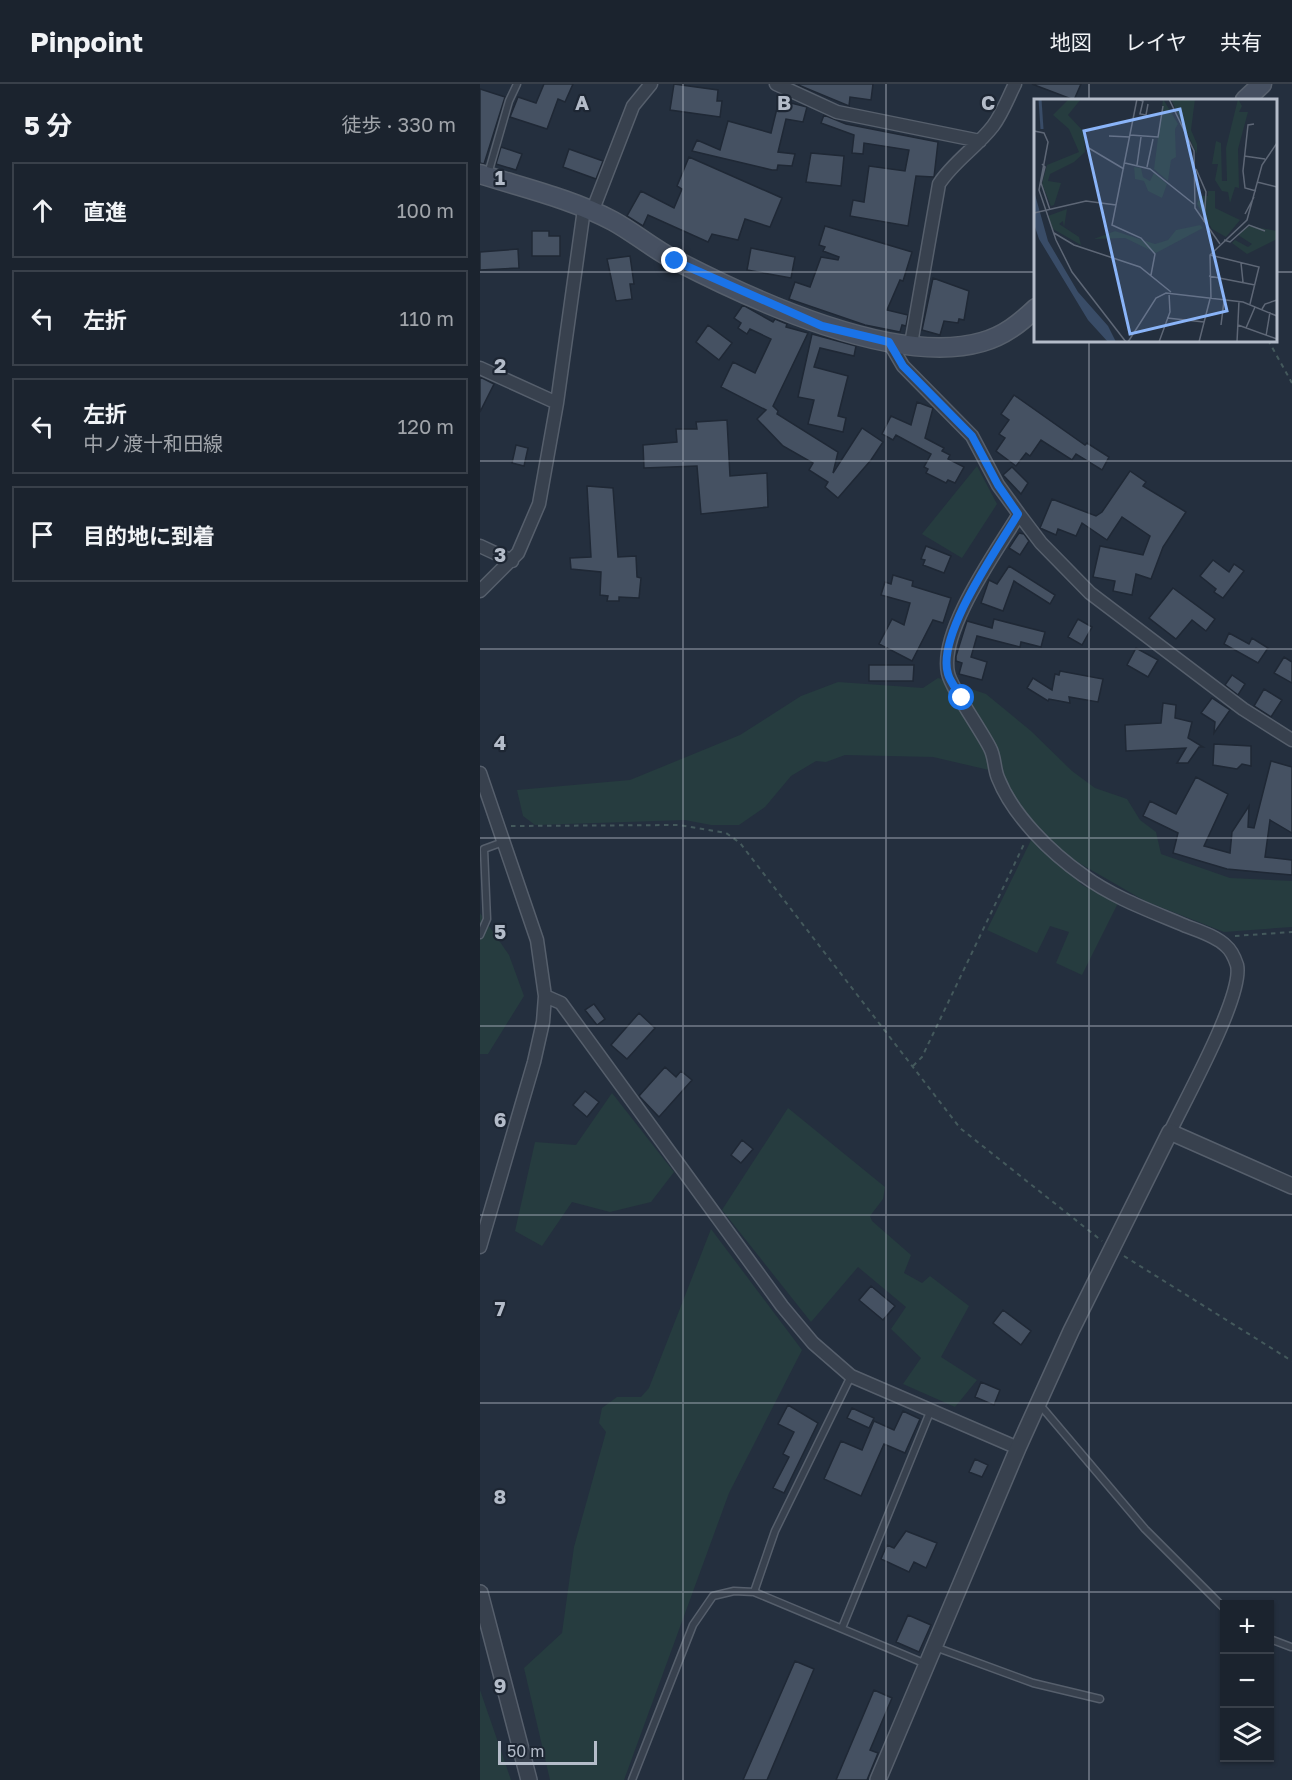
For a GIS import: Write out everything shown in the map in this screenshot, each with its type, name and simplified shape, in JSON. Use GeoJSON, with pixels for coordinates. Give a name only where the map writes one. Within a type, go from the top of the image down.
{"type":"FeatureCollection","features":[{"type":"Feature","properties":{"kind":"main road"},"geometry":{"type":"LineString","coordinates":[[1246,99],[1262,84]]}},
{"type":"Feature","properties":{"kind":"main road"},"geometry":{"type":"LineString","coordinates":[[484,176],[588,210],[614,221],[675,261],[804,319],[844,332],[889,342],[953,347],[982,342],[1021,323],[1034,309]]}},
{"type":"Feature","properties":{"kind":"street"},"geometry":{"type":"LineString","coordinates":[[480,591],[512,561],[539,504],[588,210],[633,106],[651,84]]}},
{"type":"Feature","properties":{"kind":"street"},"geometry":{"type":"LineString","coordinates":[[776,84],[837,112],[980,141]]}},
{"type":"Feature","properties":{"kind":"street"},"geometry":{"type":"LineString","coordinates":[[910,344],[939,184],[950,167],[980,141],[995,124],[1015,84]]}},
{"type":"Feature","properties":{"kind":"street"},"geometry":{"type":"LineString","coordinates":[[889,342],[903,366],[972,436],[998,485],[1041,543],[1090,593],[1243,709],[1292,740]]}},
{"type":"Feature","properties":{"kind":"street"},"geometry":{"type":"LineString","coordinates":[[480,368],[557,403]]}},
{"type":"Feature","properties":{"kind":"street"},"geometry":{"type":"LineString","coordinates":[[878,1780],[1018,1448],[1111,1248],[1170,1132],[1233,999],[1237,967],[1226,945],[1126,900],[1084,877],[1032,828],[1008,797],[997,778],[992,751],[948,674],[948,650],[956,623],[967,600],[1018,514]]}},
{"type":"Feature","properties":{"kind":"street"},"geometry":{"type":"LineString","coordinates":[[480,546],[512,561]]}},
{"type":"Feature","properties":{"kind":"street"},"geometry":{"type":"LineString","coordinates":[[480,773],[500,826],[503,842],[537,940],[545,996],[543,1022],[534,1062],[480,1247]]}},
{"type":"Feature","properties":{"kind":"street"},"geometry":{"type":"LineString","coordinates":[[545,996],[561,1003],[782,1306],[813,1343],[851,1376],[1018,1448]]}},
{"type":"Feature","properties":{"kind":"street"},"geometry":{"type":"LineString","coordinates":[[1170,1132],[1292,1186]]}},
{"type":"Feature","properties":{"kind":"street"},"geometry":{"type":"LineString","coordinates":[[480,1593],[529,1780]]}},
{"type":"Feature","properties":{"kind":"lane"},"geometry":{"type":"LineString","coordinates":[[484,176],[517,84]]}},
{"type":"Feature","properties":{"kind":"lane"},"geometry":{"type":"LineString","coordinates":[[480,935],[487,919],[484,849],[503,842]]}},
{"type":"Feature","properties":{"kind":"lane"},"geometry":{"type":"LineString","coordinates":[[754,1592],[775,1531],[851,1376]]}},
{"type":"Feature","properties":{"kind":"lane"},"geometry":{"type":"LineString","coordinates":[[1039,1403],[1145,1529],[1220,1604]]}},
{"type":"Feature","properties":{"kind":"lane"},"geometry":{"type":"LineString","coordinates":[[842,1628],[930,1412]]}},
{"type":"Feature","properties":{"kind":"lane"},"geometry":{"type":"LineString","coordinates":[[632,1780],[693,1624],[713,1596],[734,1591],[754,1592],[926,1664]]}},
{"type":"Feature","properties":{"kind":"lane"},"geometry":{"type":"LineString","coordinates":[[1274,1641],[1291,1647]]}},
{"type":"Feature","properties":{"kind":"lane"},"geometry":{"type":"LineString","coordinates":[[934,1647],[1033,1683],[1100,1699]]}},
{"type":"Feature","properties":{"kind":"path"},"geometry":{"type":"LineString","coordinates":[[1269,342],[1292,383]]}},
{"type":"Feature","properties":{"kind":"path"},"geometry":{"type":"LineString","coordinates":[[500,826],[679,825],[726,832],[740,843],[960,1128],[1111,1248],[1292,1361]]}},
{"type":"Feature","properties":{"kind":"path"},"geometry":{"type":"LineString","coordinates":[[913,1066],[922,1057],[1032,828]]}},
{"type":"Feature","properties":{"kind":"path"},"geometry":{"type":"LineString","coordinates":[[1226,945],[1235,936],[1292,932]]}},
{"type":"Feature","properties":{"kind":"green space"},"geometry":{"type":"Polygon","coordinates":[[[977,466],[997,504],[962,558],[922,534],[977,466]]]}},
{"type":"Feature","properties":{"kind":"green space"},"geometry":{"type":"Polygon","coordinates":[[[938,678],[986,694],[1031,731],[1072,771],[1095,788],[1127,799],[1140,820],[1156,832],[1161,854],[1230,878],[1292,881],[1292,927],[1224,932],[1145,901],[1067,856],[1031,819],[1002,778],[989,770],[933,757],[845,755],[826,762],[816,761],[791,776],[765,807],[739,825],[711,825],[685,820],[535,825],[523,816],[517,790],[630,780],[740,735],[801,696],[838,682],[923,688],[938,678]]]}},
{"type":"Feature","properties":{"kind":"green space"},"geometry":{"type":"Polygon","coordinates":[[[1033,836],[1082,885],[1118,903],[1082,975],[1056,963],[1069,932],[1050,926],[1037,953],[987,930],[1033,836]]]}},
{"type":"Feature","properties":{"kind":"green space"},"geometry":{"type":"Polygon","coordinates":[[[480,913],[509,955],[524,996],[488,1054],[480,1054],[480,913]]]}},
{"type":"Feature","properties":{"kind":"green space"},"geometry":{"type":"Polygon","coordinates":[[[612,1093],[674,1172],[651,1202],[610,1212],[572,1202],[542,1246],[515,1231],[535,1142],[576,1145],[612,1093]]]}},
{"type":"Feature","properties":{"kind":"green space"},"geometry":{"type":"Polygon","coordinates":[[[788,1108],[885,1187],[883,1199],[870,1216],[872,1221],[911,1255],[904,1273],[922,1283],[930,1276],[969,1306],[941,1357],[977,1380],[955,1407],[903,1384],[921,1358],[891,1329],[906,1307],[858,1267],[811,1322],[722,1210],[788,1108]]]}},
{"type":"Feature","properties":{"kind":"green space"},"geometry":{"type":"Polygon","coordinates":[[[711,1229],[802,1350],[729,1493],[624,1780],[550,1780],[524,1668],[562,1633],[574,1547],[606,1432],[599,1423],[602,1408],[617,1397],[641,1397],[649,1388],[711,1229]]]}},
{"type":"Feature","properties":{"kind":"green space"},"geometry":{"type":"Polygon","coordinates":[[[480,1690],[511,1780],[480,1780],[480,1690]]]}},
{"type":"Feature","properties":{"kind":"building"},"geometry":{"type":"Polygon","coordinates":[[[544,84],[573,84],[565,102],[558,99],[547,129],[510,117],[518,97],[536,103],[544,84]]]}},
{"type":"Feature","properties":{"kind":"building"},"geometry":{"type":"Polygon","coordinates":[[[674,84],[718,90],[717,101],[722,101],[720,117],[670,110],[674,84]]]}},
{"type":"Feature","properties":{"kind":"building"},"geometry":{"type":"Polygon","coordinates":[[[796,84],[873,84],[871,100],[850,97],[849,106],[796,84]]]}},
{"type":"Feature","properties":{"kind":"building"},"geometry":{"type":"Polygon","coordinates":[[[1032,84],[1081,84],[1074,99],[1032,84]]]}},
{"type":"Feature","properties":{"kind":"building"},"geometry":{"type":"Polygon","coordinates":[[[480,89],[505,97],[484,164],[480,163],[480,89]]]}},
{"type":"Feature","properties":{"kind":"building"},"geometry":{"type":"Polygon","coordinates":[[[779,100],[807,107],[803,122],[786,119],[778,152],[795,154],[792,166],[778,165],[777,170],[772,170],[692,151],[697,140],[720,150],[728,121],[771,133],[779,100]]]}},
{"type":"Feature","properties":{"kind":"building"},"geometry":{"type":"Polygon","coordinates":[[[824,115],[846,124],[938,142],[934,177],[916,176],[908,226],[850,216],[853,200],[864,202],[869,166],[905,171],[909,150],[864,143],[863,154],[852,153],[854,135],[821,123],[824,115]]]}},
{"type":"Feature","properties":{"kind":"building"},"geometry":{"type":"Polygon","coordinates":[[[501,147],[522,154],[516,170],[496,164],[501,147]]]}},
{"type":"Feature","properties":{"kind":"building"},"geometry":{"type":"Polygon","coordinates":[[[569,149],[603,161],[596,179],[563,167],[569,149]]]}},
{"type":"Feature","properties":{"kind":"building"},"geometry":{"type":"Polygon","coordinates":[[[811,153],[844,156],[841,186],[806,182],[811,153]]]}},
{"type":"Feature","properties":{"kind":"building"},"geometry":{"type":"Polygon","coordinates":[[[689,157],[782,198],[770,227],[745,219],[738,240],[712,234],[708,242],[648,215],[643,226],[627,216],[641,191],[674,208],[682,189],[677,186],[689,157]]]}},
{"type":"Feature","properties":{"kind":"building"},"geometry":{"type":"Polygon","coordinates":[[[825,226],[912,252],[903,281],[900,280],[887,310],[908,315],[906,326],[902,325],[900,332],[865,325],[789,299],[795,282],[810,287],[821,257],[838,260],[839,257],[823,251],[825,247],[819,245],[825,226]]]}},
{"type":"Feature","properties":{"kind":"building"},"geometry":{"type":"Polygon","coordinates":[[[532,231],[549,231],[549,236],[560,236],[560,256],[532,256],[532,231]]]}},
{"type":"Feature","properties":{"kind":"building"},"geometry":{"type":"Polygon","coordinates":[[[751,248],[795,257],[791,278],[747,270],[751,248]]]}},
{"type":"Feature","properties":{"kind":"building"},"geometry":{"type":"Polygon","coordinates":[[[518,249],[519,268],[480,270],[480,252],[518,249]]]}},
{"type":"Feature","properties":{"kind":"building"},"geometry":{"type":"Polygon","coordinates":[[[630,256],[634,284],[630,284],[632,299],[616,301],[607,259],[630,256]]]}},
{"type":"Feature","properties":{"kind":"building"},"geometry":{"type":"Polygon","coordinates":[[[933,278],[969,291],[964,320],[959,319],[958,323],[944,321],[940,335],[922,330],[933,278]]]}},
{"type":"Feature","properties":{"kind":"building"},"geometry":{"type":"Polygon","coordinates":[[[743,305],[773,322],[775,319],[787,324],[786,327],[808,333],[773,406],[778,411],[777,414],[838,452],[833,473],[862,428],[883,442],[871,460],[838,498],[825,487],[828,482],[809,470],[813,463],[783,446],[757,419],[766,410],[721,387],[733,362],[755,373],[771,339],[750,329],[747,334],[738,328],[741,323],[734,318],[743,305]]]}},
{"type":"Feature","properties":{"kind":"building"},"geometry":{"type":"Polygon","coordinates":[[[708,325],[732,343],[719,360],[696,342],[708,325]]]}},
{"type":"Feature","properties":{"kind":"building"},"geometry":{"type":"Polygon","coordinates":[[[812,334],[856,346],[854,356],[820,348],[814,367],[848,376],[838,416],[846,418],[843,432],[808,424],[814,400],[798,397],[812,334]]]}},
{"type":"Feature","properties":{"kind":"building"},"geometry":{"type":"Polygon","coordinates":[[[480,377],[494,384],[480,412],[480,377]]]}},
{"type":"Feature","properties":{"kind":"building"},"geometry":{"type":"Polygon","coordinates":[[[1014,395],[1085,445],[1087,443],[1109,457],[1102,470],[1076,454],[1072,460],[1041,440],[1030,456],[1026,453],[1016,466],[996,451],[1005,438],[999,434],[1009,420],[1001,414],[1014,395]]]}},
{"type":"Feature","properties":{"kind":"building"},"geometry":{"type":"Polygon","coordinates":[[[917,402],[933,408],[925,438],[944,448],[942,451],[950,455],[948,459],[964,467],[955,483],[948,480],[946,483],[926,473],[928,469],[924,467],[931,454],[896,435],[893,440],[882,434],[891,416],[911,425],[917,402]]]}},
{"type":"Feature","properties":{"kind":"building"},"geometry":{"type":"Polygon","coordinates":[[[727,420],[730,476],[767,473],[768,507],[701,514],[697,466],[644,468],[643,445],[677,442],[676,429],[697,429],[696,422],[727,420]]]}},
{"type":"Feature","properties":{"kind":"building"},"geometry":{"type":"Polygon","coordinates":[[[516,445],[528,448],[524,466],[512,463],[516,445]]]}},
{"type":"Feature","properties":{"kind":"building"},"geometry":{"type":"Polygon","coordinates":[[[1012,467],[1028,483],[1021,494],[1003,475],[1012,467]]]}},
{"type":"Feature","properties":{"kind":"building"},"geometry":{"type":"Polygon","coordinates":[[[1130,471],[1146,482],[1143,486],[1186,512],[1163,547],[1151,579],[1136,574],[1132,595],[1113,591],[1115,581],[1093,577],[1100,546],[1143,555],[1150,536],[1122,517],[1107,540],[1082,523],[1076,536],[1058,529],[1056,535],[1040,528],[1052,499],[1096,516],[1102,512],[1130,471]]]}},
{"type":"Feature","properties":{"kind":"building"},"geometry":{"type":"Polygon","coordinates":[[[587,486],[613,488],[618,557],[636,556],[637,577],[641,578],[639,598],[619,597],[619,601],[607,601],[608,596],[600,595],[601,572],[571,569],[570,558],[591,557],[587,486]]]}},
{"type":"Feature","properties":{"kind":"building"},"geometry":{"type":"Polygon","coordinates":[[[1019,533],[1024,534],[1029,541],[1020,555],[1009,548],[1019,533]]]}},
{"type":"Feature","properties":{"kind":"building"},"geometry":{"type":"Polygon","coordinates":[[[926,546],[951,556],[944,573],[923,565],[925,560],[921,559],[926,546]]]}},
{"type":"Feature","properties":{"kind":"building"},"geometry":{"type":"Polygon","coordinates":[[[1213,560],[1229,572],[1234,564],[1244,571],[1223,598],[1214,592],[1216,589],[1200,576],[1213,560]]]}},
{"type":"Feature","properties":{"kind":"building"},"geometry":{"type":"Polygon","coordinates":[[[1009,566],[1055,595],[1050,604],[1014,581],[1003,611],[981,603],[989,580],[997,584],[1009,566]]]}},
{"type":"Feature","properties":{"kind":"building"},"geometry":{"type":"Polygon","coordinates":[[[893,575],[913,581],[912,586],[951,598],[943,623],[933,620],[912,661],[879,644],[892,619],[904,625],[910,603],[881,595],[885,582],[891,584],[893,575]]]}},
{"type":"Feature","properties":{"kind":"building"},"geometry":{"type":"Polygon","coordinates":[[[1173,588],[1215,619],[1206,631],[1192,620],[1176,639],[1149,618],[1173,588]]]}},
{"type":"Feature","properties":{"kind":"building"},"geometry":{"type":"Polygon","coordinates":[[[994,619],[1045,632],[1041,647],[1021,642],[1020,647],[977,636],[971,657],[987,662],[982,680],[959,674],[962,663],[956,661],[956,656],[967,621],[992,628],[994,619]]]}},
{"type":"Feature","properties":{"kind":"building"},"geometry":{"type":"Polygon","coordinates":[[[1078,619],[1092,627],[1082,645],[1068,637],[1078,619]]]}},
{"type":"Feature","properties":{"kind":"building"},"geometry":{"type":"Polygon","coordinates":[[[1229,633],[1249,644],[1252,638],[1268,648],[1258,663],[1224,644],[1229,633]]]}},
{"type":"Feature","properties":{"kind":"building"},"geometry":{"type":"Polygon","coordinates":[[[1136,648],[1158,660],[1148,677],[1127,665],[1136,648]]]}},
{"type":"Feature","properties":{"kind":"building"},"geometry":{"type":"Polygon","coordinates":[[[1284,657],[1292,662],[1292,683],[1274,673],[1284,657]]]}},
{"type":"Feature","properties":{"kind":"building"},"geometry":{"type":"Polygon","coordinates":[[[869,665],[914,665],[913,681],[869,681],[869,665]]]}},
{"type":"Feature","properties":{"kind":"building"},"geometry":{"type":"Polygon","coordinates":[[[1060,671],[1103,679],[1098,702],[1069,697],[1070,703],[1049,699],[1048,701],[1027,688],[1033,678],[1052,690],[1055,674],[1059,675],[1060,671]]]}},
{"type":"Feature","properties":{"kind":"building"},"geometry":{"type":"Polygon","coordinates":[[[1232,675],[1245,684],[1238,695],[1225,685],[1232,675]]]}},
{"type":"Feature","properties":{"kind":"building"},"geometry":{"type":"Polygon","coordinates":[[[1264,689],[1282,700],[1271,717],[1254,706],[1264,689]]]}},
{"type":"Feature","properties":{"kind":"building"},"geometry":{"type":"Polygon","coordinates":[[[1212,698],[1230,710],[1214,733],[1215,722],[1201,713],[1212,698]]]}},
{"type":"Feature","properties":{"kind":"building"},"geometry":{"type":"Polygon","coordinates":[[[1163,703],[1176,705],[1175,718],[1192,722],[1188,738],[1203,747],[1199,747],[1188,763],[1177,763],[1186,748],[1126,751],[1125,725],[1161,723],[1163,703]]]}},
{"type":"Feature","properties":{"kind":"building"},"geometry":{"type":"Polygon","coordinates":[[[1214,744],[1251,746],[1251,766],[1242,764],[1237,769],[1213,765],[1214,744]]]}},
{"type":"Feature","properties":{"kind":"building"},"geometry":{"type":"Polygon","coordinates":[[[1271,761],[1292,767],[1292,833],[1270,820],[1265,857],[1292,860],[1292,875],[1227,869],[1173,853],[1178,833],[1143,816],[1150,801],[1176,814],[1196,777],[1228,794],[1204,846],[1230,853],[1232,832],[1249,806],[1248,827],[1254,828],[1271,761]]]}},
{"type":"Feature","properties":{"kind":"building"},"geometry":{"type":"Polygon","coordinates":[[[594,1004],[605,1019],[597,1025],[585,1010],[594,1004]]]}},
{"type":"Feature","properties":{"kind":"building"},"geometry":{"type":"Polygon","coordinates":[[[639,1013],[655,1028],[627,1059],[611,1045],[639,1013]]]}},
{"type":"Feature","properties":{"kind":"building"},"geometry":{"type":"Polygon","coordinates":[[[665,1067],[676,1077],[681,1071],[692,1080],[659,1117],[639,1096],[665,1067]]]}},
{"type":"Feature","properties":{"kind":"building"},"geometry":{"type":"Polygon","coordinates":[[[585,1091],[599,1102],[587,1117],[573,1105],[585,1091]]]}},
{"type":"Feature","properties":{"kind":"building"},"geometry":{"type":"Polygon","coordinates":[[[742,1140],[753,1149],[741,1163],[731,1155],[742,1140]]]}},
{"type":"Feature","properties":{"kind":"building"},"geometry":{"type":"Polygon","coordinates":[[[871,1286],[895,1306],[883,1320],[859,1300],[871,1286]]]}},
{"type":"Feature","properties":{"kind":"building"},"geometry":{"type":"Polygon","coordinates":[[[1003,1310],[1031,1331],[1021,1345],[993,1323],[1003,1310]]]}},
{"type":"Feature","properties":{"kind":"building"},"geometry":{"type":"Polygon","coordinates":[[[981,1382],[1000,1390],[994,1405],[975,1397],[981,1382]]]}},
{"type":"Feature","properties":{"kind":"building"},"geometry":{"type":"Polygon","coordinates":[[[788,1405],[818,1423],[784,1493],[773,1488],[789,1457],[783,1454],[794,1432],[778,1424],[788,1405]]]}},
{"type":"Feature","properties":{"kind":"building"},"geometry":{"type":"Polygon","coordinates":[[[852,1408],[874,1418],[869,1428],[847,1418],[852,1408]]]}},
{"type":"Feature","properties":{"kind":"building"},"geometry":{"type":"Polygon","coordinates":[[[903,1411],[920,1419],[905,1453],[884,1444],[861,1496],[824,1479],[841,1441],[862,1450],[874,1421],[894,1430],[903,1411]]]}},
{"type":"Feature","properties":{"kind":"building"},"geometry":{"type":"Polygon","coordinates":[[[975,1459],[988,1465],[982,1477],[969,1472],[975,1459]]]}},
{"type":"Feature","properties":{"kind":"building"},"geometry":{"type":"Polygon","coordinates":[[[906,1531],[937,1543],[926,1568],[914,1562],[909,1572],[881,1559],[887,1545],[894,1548],[906,1531]]]}},
{"type":"Feature","properties":{"kind":"building"},"geometry":{"type":"Polygon","coordinates":[[[908,1615],[931,1625],[919,1652],[896,1642],[908,1615]]]}},
{"type":"Feature","properties":{"kind":"building"},"geometry":{"type":"Polygon","coordinates":[[[795,1661],[814,1669],[767,1780],[743,1780],[795,1661]]]}},
{"type":"Feature","properties":{"kind":"building"},"geometry":{"type":"Polygon","coordinates":[[[874,1690],[892,1698],[870,1750],[878,1753],[867,1780],[836,1780],[874,1690]]]}},
{"type":"Feature","properties":{"kind":"route"},"geometry":{"type":"LineString","coordinates":[[675,261],[822,326],[889,342],[903,366],[972,436],[998,485],[1018,514],[967,600],[956,623],[948,650],[948,674],[962,698]]}}]}
